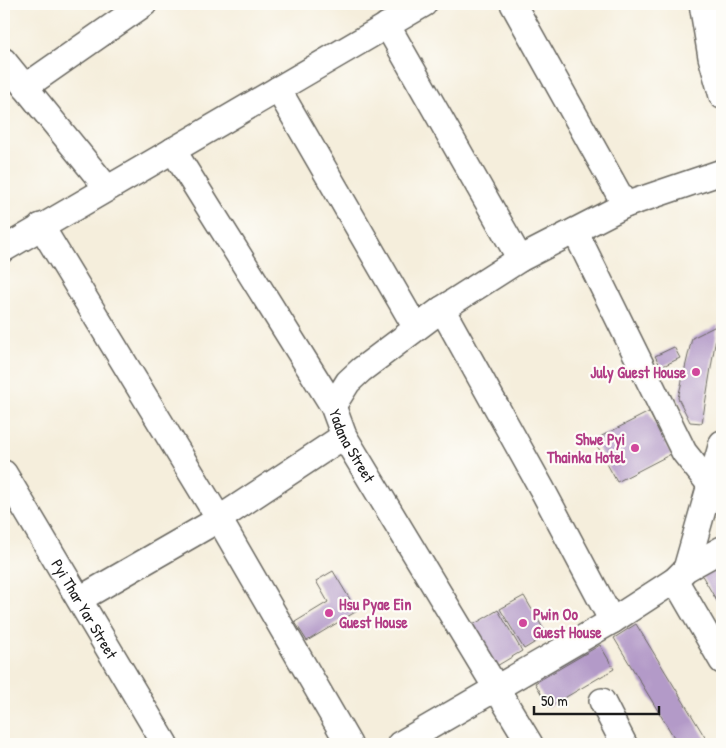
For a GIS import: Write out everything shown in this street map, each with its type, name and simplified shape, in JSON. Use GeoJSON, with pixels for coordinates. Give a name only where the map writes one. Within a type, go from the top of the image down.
{"type":"FeatureCollection","features":[{"type":"Feature","properties":{"kind":"street"},"geometry":{"type":"LineString","coordinates":[[25,87],[144,4]]}},
{"type":"Feature","properties":{"kind":"street"},"geometry":{"type":"LineString","coordinates":[[4,249],[424,4]]}},
{"type":"Feature","properties":{"kind":"street"},"geometry":{"type":"LineString","coordinates":[[513,4],[626,205]]}},
{"type":"Feature","properties":{"kind":"street"},"geometry":{"type":"LineString","coordinates":[[702,4],[711,57],[722,96]]}},
{"type":"Feature","properties":{"kind":"street"},"geometry":{"type":"LineString","coordinates":[[387,25],[520,259]]}},
{"type":"Feature","properties":{"kind":"street"},"geometry":{"type":"LineString","coordinates":[[4,61],[107,188]]}},
{"type":"Feature","properties":{"kind":"street"},"geometry":{"type":"LineString","coordinates":[[278,89],[416,328]]}},
{"type":"Feature","properties":{"kind":"street","name":"Yadana Street"},"geometry":{"type":"LineString","coordinates":[[173,150],[333,406],[344,436],[530,744]]}},
{"type":"Feature","properties":{"kind":"street"},"geometry":{"type":"LineString","coordinates":[[333,406],[348,382],[416,328],[520,259],[626,205],[722,172]]}},
{"type":"Feature","properties":{"kind":"street"},"geometry":{"type":"LineString","coordinates":[[41,226],[219,519],[349,744]]}},
{"type":"Feature","properties":{"kind":"street"},"geometry":{"type":"LineString","coordinates":[[575,231],[684,452],[710,486]]}},
{"type":"Feature","properties":{"kind":"street"},"geometry":{"type":"LineString","coordinates":[[442,310],[542,489],[612,621]]}},
{"type":"Feature","properties":{"kind":"street"},"geometry":{"type":"LineString","coordinates":[[80,600],[219,519],[344,436]]}},
{"type":"Feature","properties":{"kind":"street"},"geometry":{"type":"LineString","coordinates":[[722,443],[710,486],[680,575],[722,661]]}},
{"type":"Feature","properties":{"kind":"street","name":"Pyi Thar Yar Street"},"geometry":{"type":"LineString","coordinates":[[4,473],[165,744]]}},
{"type":"Feature","properties":{"kind":"street"},"geometry":{"type":"LineString","coordinates":[[400,744],[612,621],[722,548]]}},
{"type":"Feature","properties":{"kind":"street"},"geometry":{"type":"LineString","coordinates":[[602,702],[624,744]]}},
{"type":"Feature","properties":{"kind":"building"},"geometry":{"type":"Polygon","coordinates":[[[718,325],[702,423],[690,422],[678,398],[692,338],[718,325]]]}},
{"type":"Feature","properties":{"kind":"building"},"geometry":{"type":"Polygon","coordinates":[[[674,347],[680,358],[661,367],[655,356],[674,347]]]}},
{"type":"Feature","properties":{"kind":"building"},"geometry":{"type":"Polygon","coordinates":[[[649,412],[671,454],[617,482],[594,440],[649,412]]]}},
{"type":"Feature","properties":{"kind":"building"},"geometry":{"type":"Polygon","coordinates":[[[722,560],[722,610],[700,572],[722,560]]]}},
{"type":"Feature","properties":{"kind":"building"},"geometry":{"type":"Polygon","coordinates":[[[333,571],[357,611],[307,641],[295,622],[328,602],[316,581],[333,571]]]}},
{"type":"Feature","properties":{"kind":"building"},"geometry":{"type":"Polygon","coordinates":[[[524,596],[547,635],[524,649],[500,609],[524,596]]]}},
{"type":"Feature","properties":{"kind":"building"},"geometry":{"type":"Polygon","coordinates":[[[498,610],[522,651],[495,667],[471,626],[498,610]]]}},
{"type":"Feature","properties":{"kind":"building"},"geometry":{"type":"Polygon","coordinates":[[[636,624],[709,744],[678,744],[614,638],[636,624]]]}},
{"type":"Feature","properties":{"kind":"building"},"geometry":{"type":"Polygon","coordinates":[[[600,645],[614,669],[549,707],[535,683],[600,645]]]}},
{"type":"Feature","properties":{"kind":"place","name":"July Guest House"},"geometry":{"type":"Point","coordinates":[696,372]}},
{"type":"Feature","properties":{"kind":"place","name":"Shwe Pyi Thainka Hotel"},"geometry":{"type":"Point","coordinates":[635,448]}},
{"type":"Feature","properties":{"kind":"place","name":"Hsu Pyae Ein Guest House"},"geometry":{"type":"Point","coordinates":[329,613]}},
{"type":"Feature","properties":{"kind":"place","name":"Pwin Oo Guest House"},"geometry":{"type":"Point","coordinates":[523,623]}}]}
